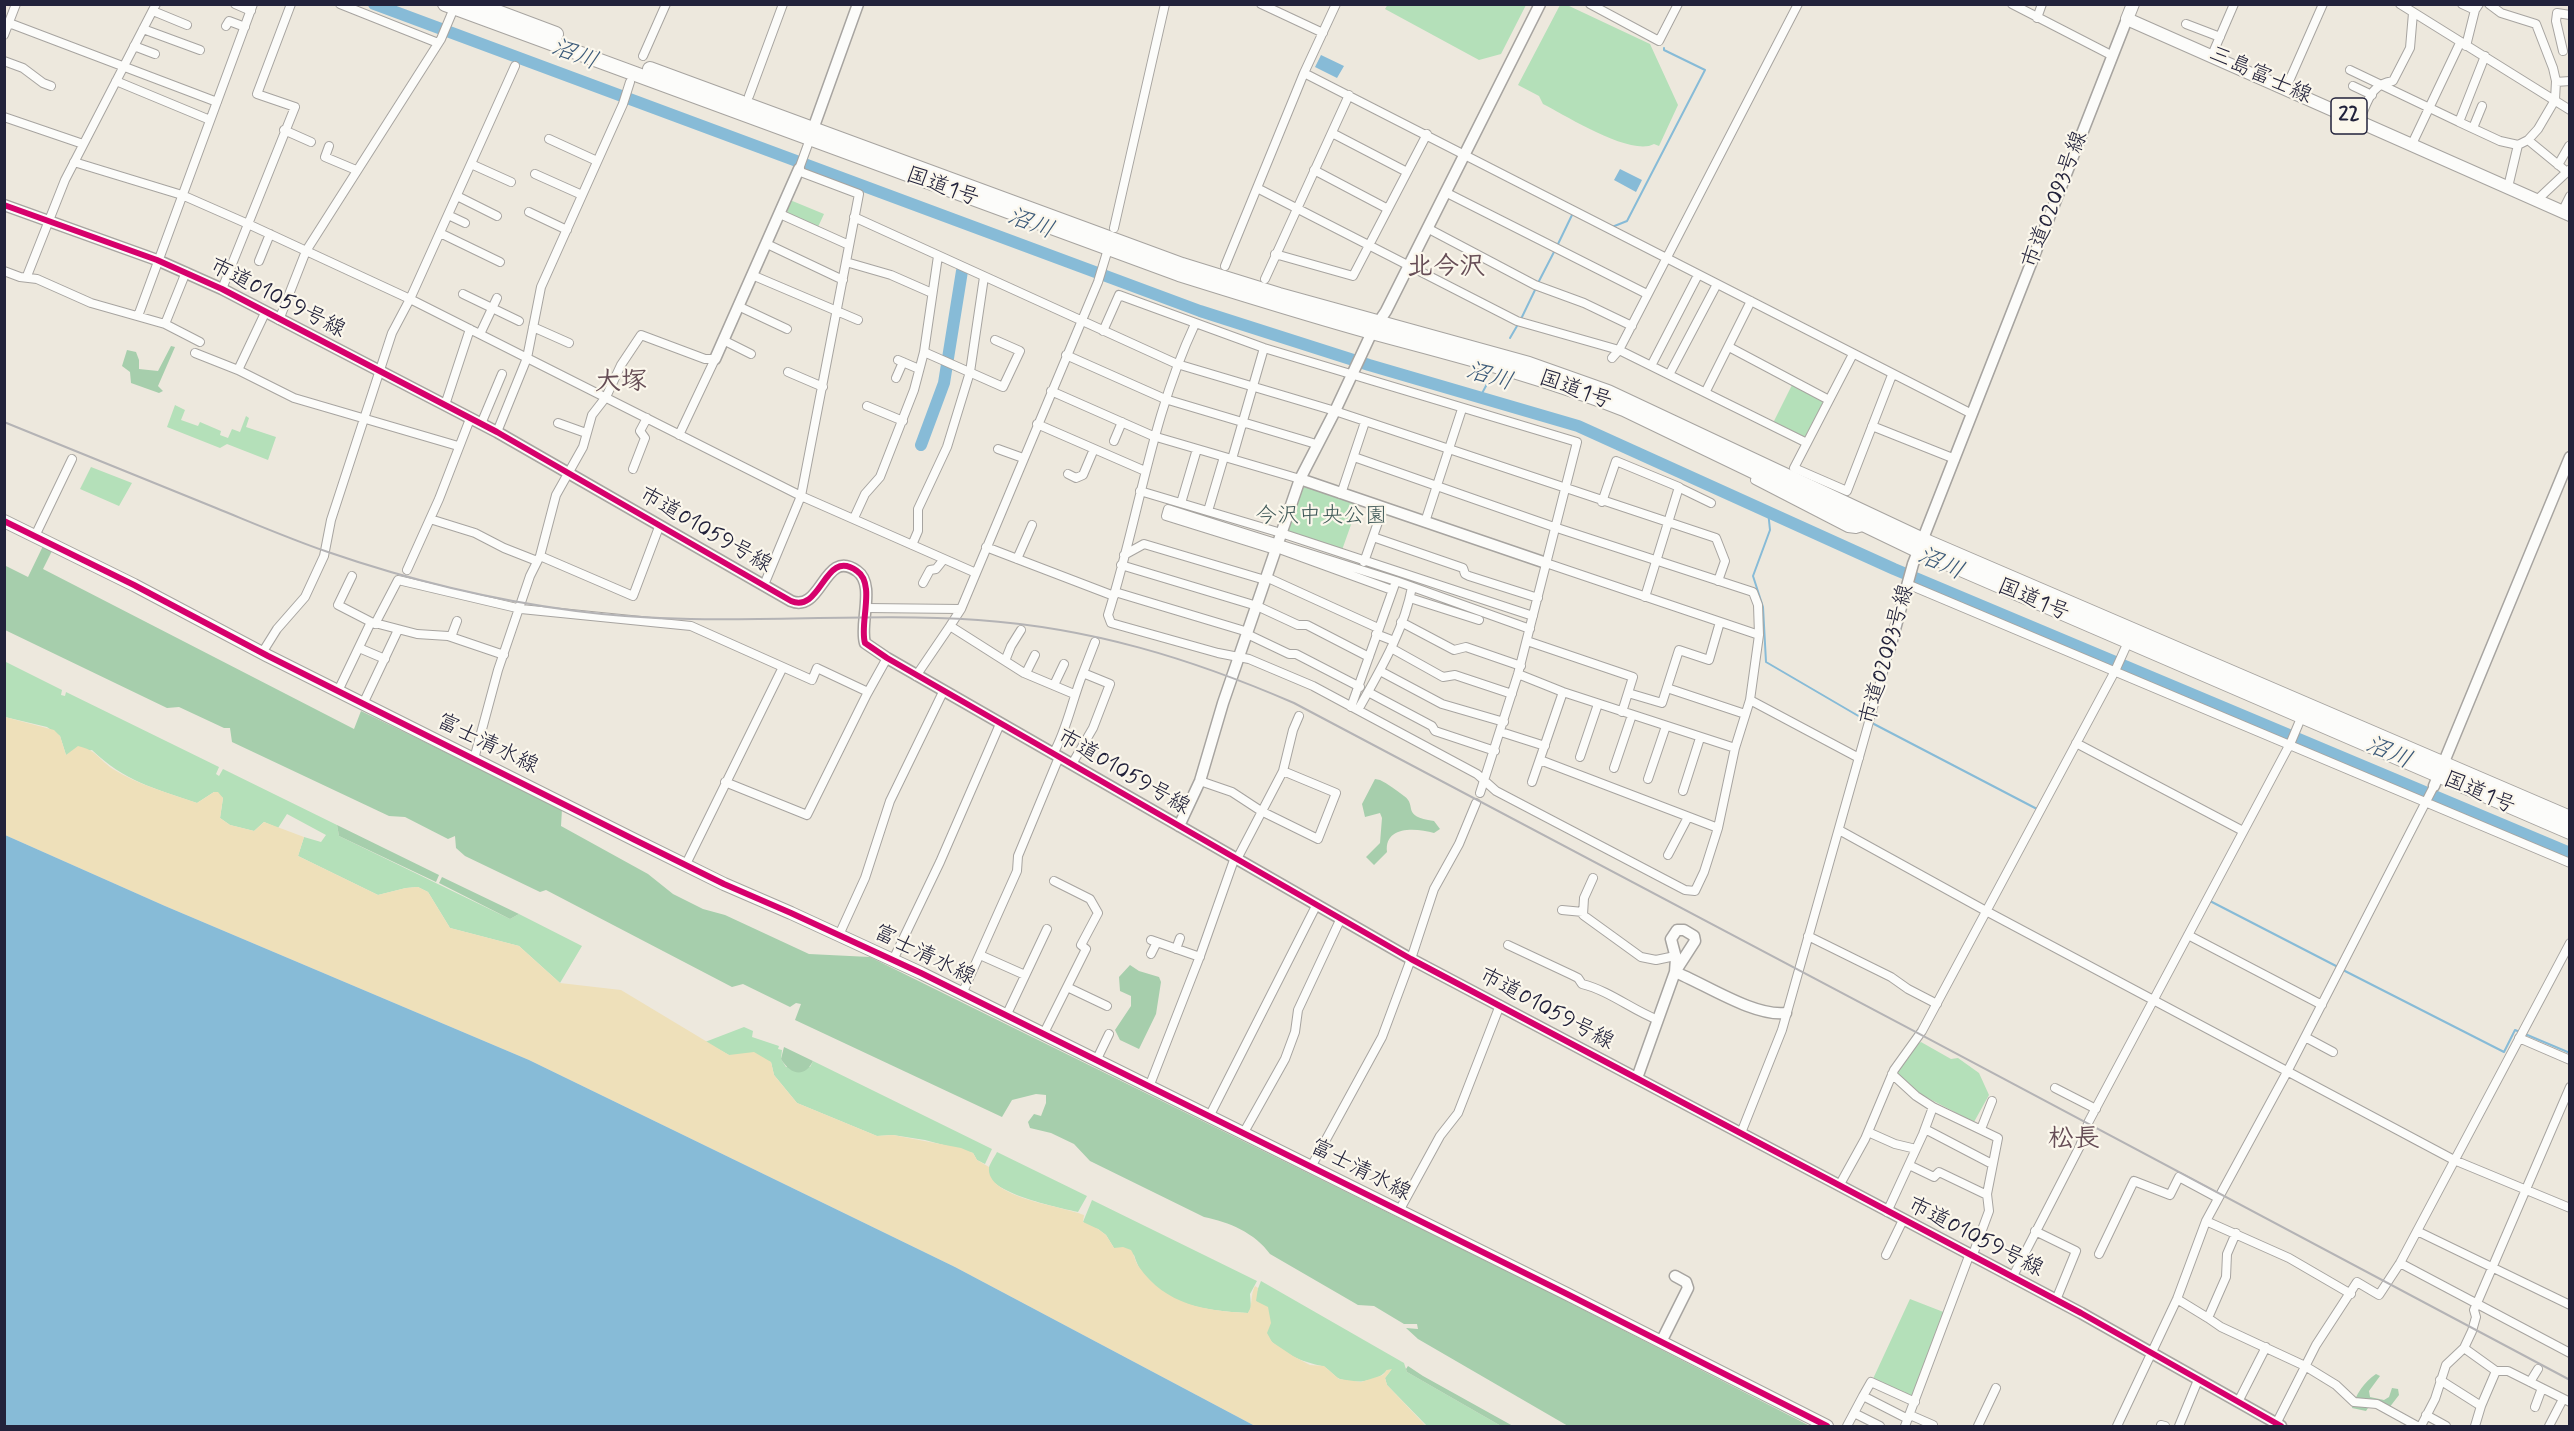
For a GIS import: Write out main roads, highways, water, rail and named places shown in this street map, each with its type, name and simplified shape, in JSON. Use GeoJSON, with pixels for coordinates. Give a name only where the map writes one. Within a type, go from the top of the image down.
{"type":"FeatureCollection","features":[{"type":"Feature","properties":{"kind":"highway","name":"国道1号"},"geometry":{"type":"LineString","coordinates":[[477,4],[811,134],[1106,256],[1375,327],[1529,364],[1608,392],[2126,648],[2436,782],[2570,832]]}},
{"type":"Feature","properties":{"kind":"highway","name":"国道1号"},"geometry":{"type":"LineString","coordinates":[[452,6],[1156,256],[1578,391],[1624,409],[1866,526],[1921,545],[2444,763],[2570,818]]}},
{"type":"Feature","properties":{"kind":"main road","name":"三島富士線"},"geometry":{"type":"LineString","coordinates":[[2133,4],[2127,19],[2566,213]]}},
{"type":"Feature","properties":{"kind":"main road","name":"富士清水線"},"geometry":{"type":"LineString","coordinates":[[4,521],[143,589],[262,653],[723,884],[893,960],[1827,1426]]}},
{"type":"Feature","properties":{"kind":"water"},"geometry":{"type":"Polygon","coordinates":[[[1321,55],[1344,66],[1337,78],[1315,67],[1321,55]]]}},
{"type":"Feature","properties":{"kind":"water"},"geometry":{"type":"Polygon","coordinates":[[[1620,169],[1642,180],[1636,192],[1614,180],[1620,169]]]}},
{"type":"Feature","properties":{"kind":"water"},"geometry":{"type":"Polygon","coordinates":[[[5,835],[165,906],[529,1060],[955,1267],[1255,1426],[5,1426],[5,835]]]}},
{"type":"Feature","properties":{"kind":"waterway","name":"沼川"},"geometry":{"type":"LineString","coordinates":[[374,4],[1200,311],[1369,365],[1578,426],[1894,569],[2570,853]]}},
{"type":"Feature","properties":{"kind":"waterway"},"geometry":{"type":"LineString","coordinates":[[1612,227],[1627,221],[1705,70],[1664,48]]}},
{"type":"Feature","properties":{"kind":"waterway"},"geometry":{"type":"LineString","coordinates":[[1558,244],[1572,215]]}},
{"type":"Feature","properties":{"kind":"waterway"},"geometry":{"type":"LineString","coordinates":[[1538,283],[1554,252]]}},
{"type":"Feature","properties":{"kind":"waterway"},"geometry":{"type":"LineString","coordinates":[[921,445],[944,383],[962,271]]}},
{"type":"Feature","properties":{"kind":"waterway"},"geometry":{"type":"LineString","coordinates":[[1521,319],[1535,290]]}},
{"type":"Feature","properties":{"kind":"waterway"},"geometry":{"type":"LineString","coordinates":[[1510,338],[1517,326]]}},
{"type":"Feature","properties":{"kind":"waterway"},"geometry":{"type":"LineString","coordinates":[[1480,397],[1487,384]]}},
{"type":"Feature","properties":{"kind":"waterway"},"geometry":{"type":"LineString","coordinates":[[1768,511],[1770,530],[1753,576],[1763,607],[1766,662],[1867,721]]}},
{"type":"Feature","properties":{"kind":"waterway"},"geometry":{"type":"LineString","coordinates":[[1872,723],[2037,809]]}},
{"type":"Feature","properties":{"kind":"waterway"},"geometry":{"type":"LineString","coordinates":[[2210,901],[2338,967]]}},
{"type":"Feature","properties":{"kind":"waterway"},"geometry":{"type":"LineString","coordinates":[[2343,970],[2504,1052],[2515,1030],[2520,1032]]}},
{"type":"Feature","properties":{"kind":"waterway"},"geometry":{"type":"LineString","coordinates":[[2525,1034],[2570,1053]]}},
{"type":"Feature","properties":{"kind":"railway"},"geometry":{"type":"LineString","coordinates":[[4,422],[314,547],[389,571],[482,595],[576,611],[676,619],[878,617],[978,620],[1020,624],[1100,638],[1217,672],[1294,703],[2570,1380]]}},
{"type":"Feature","properties":{"kind":"district","name":"北今沢"},"geometry":{"type":"Point","coordinates":[1446,269]}},
{"type":"Feature","properties":{"kind":"district","name":"大塚"},"geometry":{"type":"Point","coordinates":[621,384]}},
{"type":"Feature","properties":{"kind":"district","name":"松長"},"geometry":{"type":"Point","coordinates":[2074,1141]}},
{"type":"Feature","properties":{"kind":"park label","name":"今沢中央公園"},"geometry":{"type":"Point","coordinates":[1321,517]}}]}
